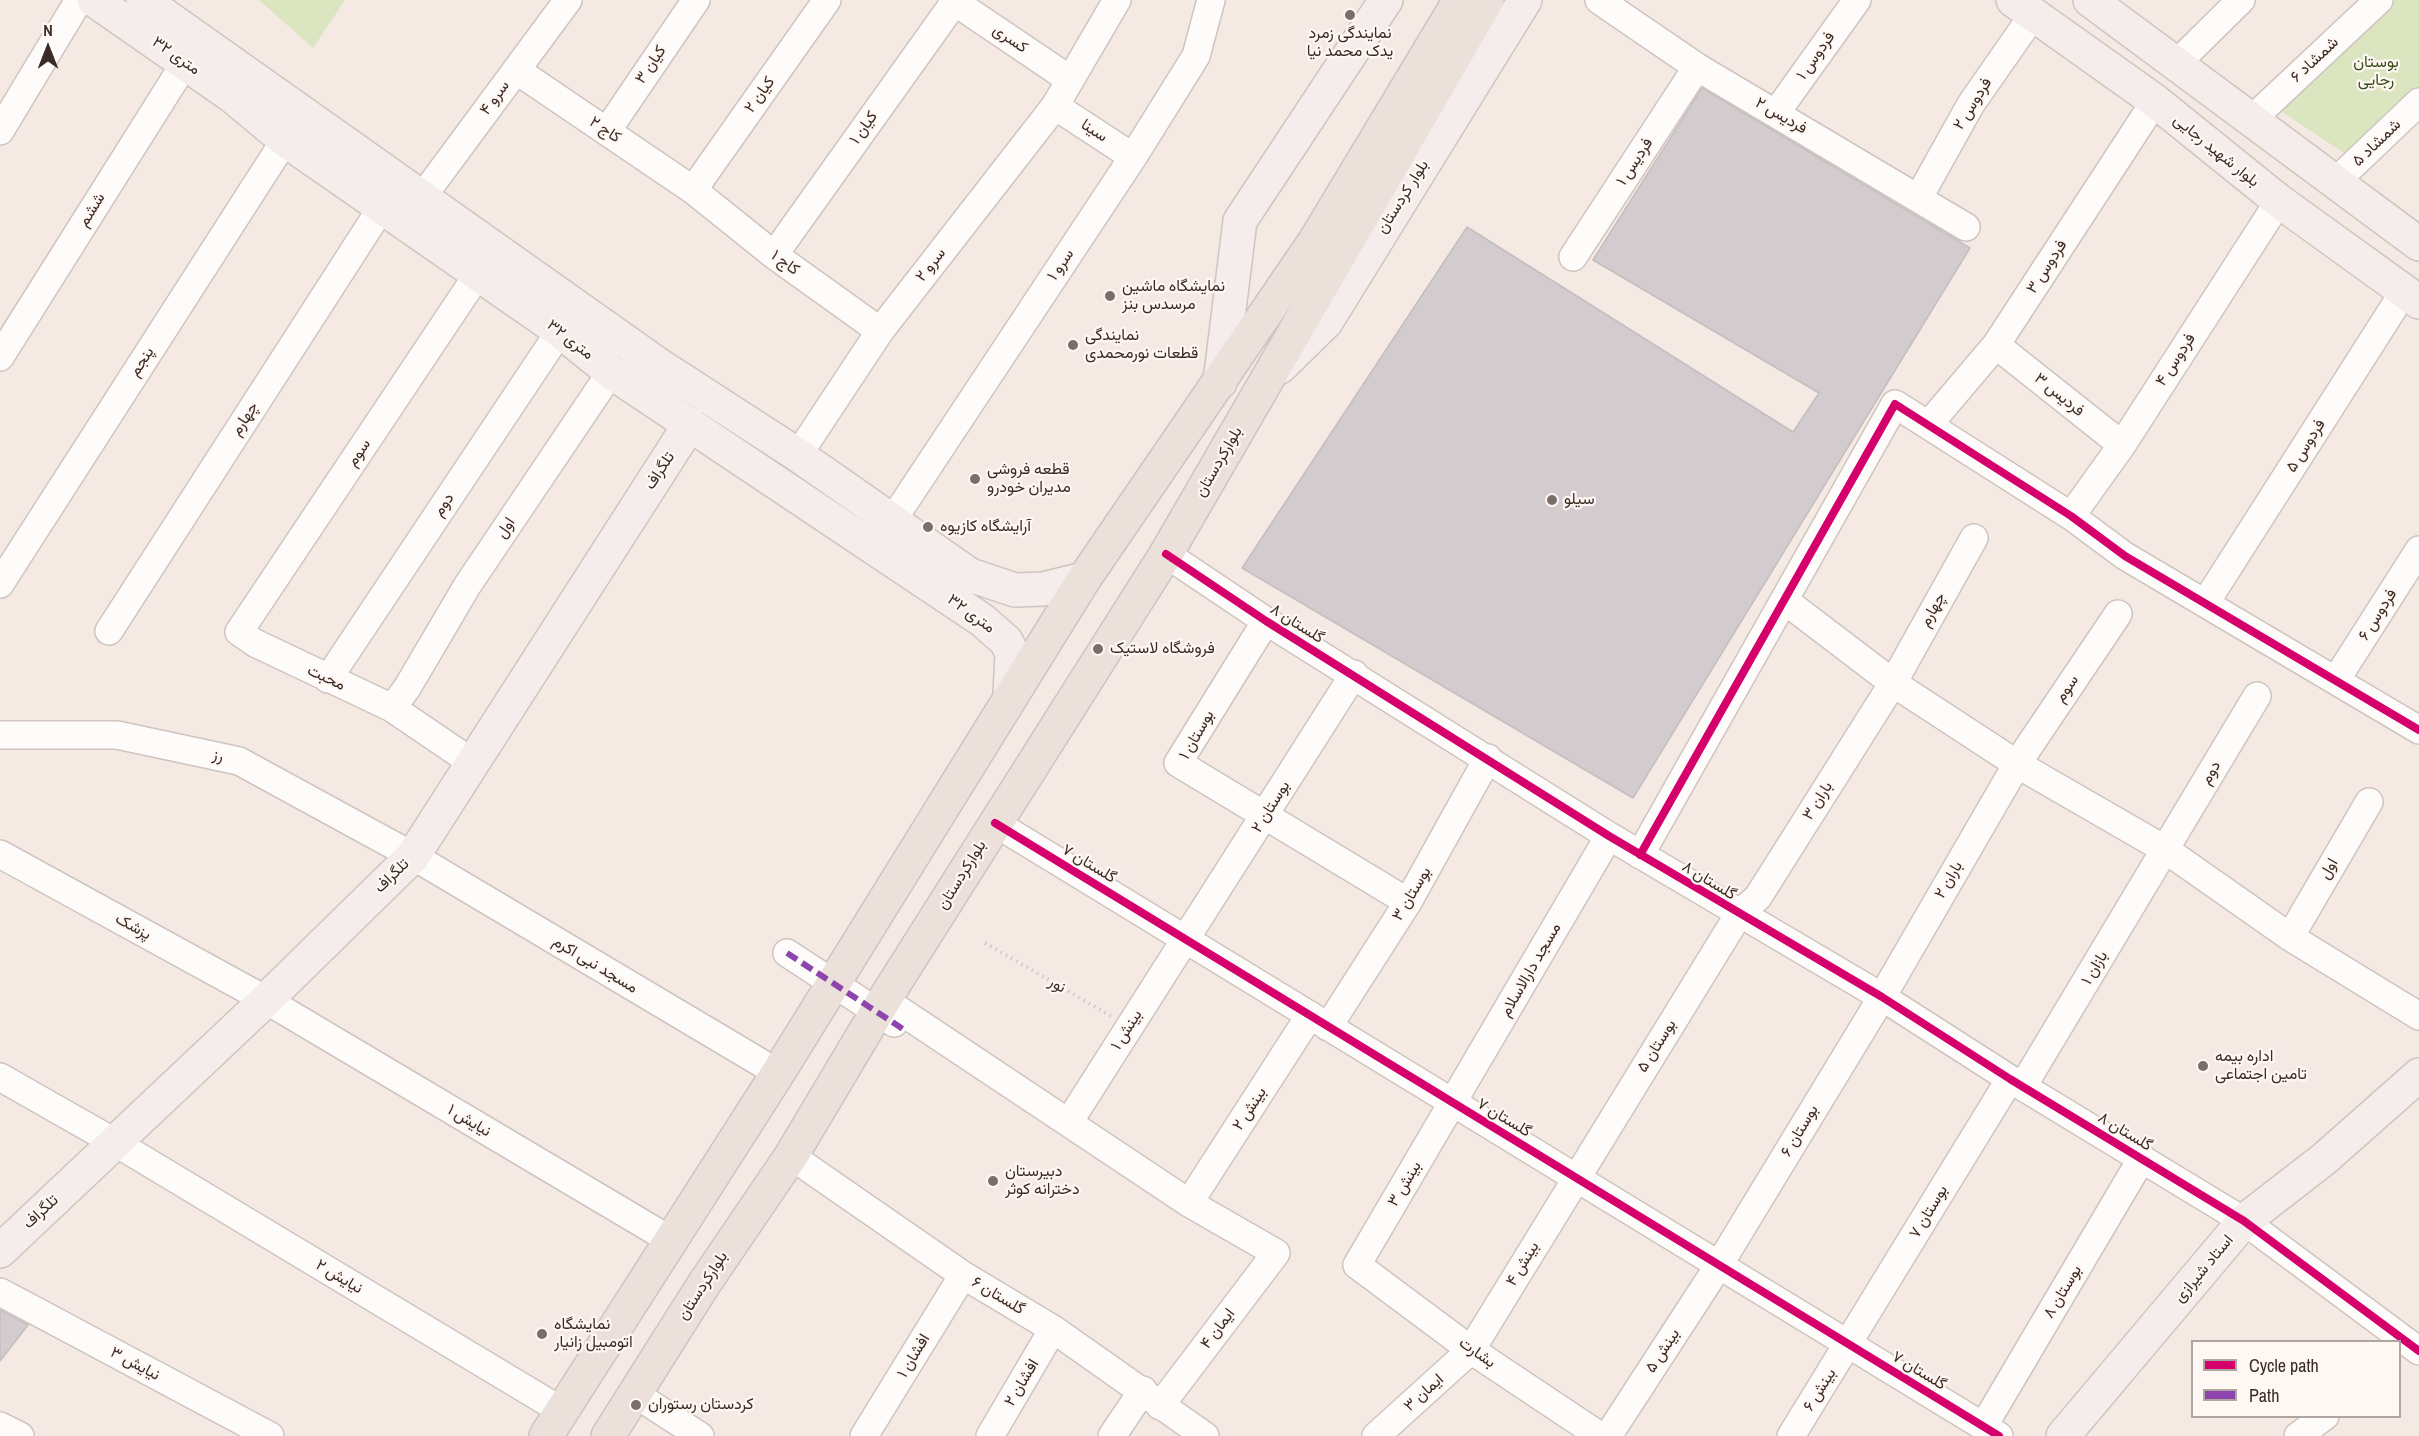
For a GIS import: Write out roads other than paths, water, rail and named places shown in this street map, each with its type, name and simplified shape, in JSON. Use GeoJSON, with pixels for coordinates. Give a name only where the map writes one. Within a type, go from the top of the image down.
{"type":"FeatureCollection","features":[{"type":"Feature","properties":{"kind":"main road"},"geometry":{"type":"LineString","coordinates":[[554,1424],[834,984],[1010,695],[1084,579],[1315,241],[1460,0]]}},
{"type":"Feature","properties":{"kind":"main road","name":"بلوارکردستان"},"geometry":{"type":"LineString","coordinates":[[608,1436],[704,1284],[791,1155],[995,823],[1166,554],[1325,276],[1488,0]]}},
{"type":"Feature","properties":{"kind":"street"},"geometry":{"type":"LineString","coordinates":[[0,130],[80,0]]}},
{"type":"Feature","properties":{"kind":"street","name":"۳۲ متری"},"geometry":{"type":"LineString","coordinates":[[143,0],[656,363],[798,455],[970,575],[1015,591],[1043,589],[1084,579]]}},
{"type":"Feature","properties":{"kind":"street","name":"سرو ۴"},"geometry":{"type":"LineString","coordinates":[[423,196],[568,0]]}},
{"type":"Feature","properties":{"kind":"street","name":"کیان ۳"},"geometry":{"type":"LineString","coordinates":[[607,131],[696,0]]}},
{"type":"Feature","properties":{"kind":"street","name":"کیان ۲"},"geometry":{"type":"LineString","coordinates":[[693,190],[827,0]]}},
{"type":"Feature","properties":{"kind":"street","name":"سرو ۲"},"geometry":{"type":"LineString","coordinates":[[798,455],[880,332],[1055,106],[1117,0]]}},
{"type":"Feature","properties":{"kind":"street","name":"سرو ۱"},"geometry":{"type":"LineString","coordinates":[[892,520],[1133,157],[1196,56],[1211,0]]}},
{"type":"Feature","properties":{"kind":"street"},"geometry":{"type":"LineString","coordinates":[[1220,382],[1240,221],[1386,0]]}},
{"type":"Feature","properties":{"kind":"street","name":"بلوار کردستان"},"geometry":{"type":"LineString","coordinates":[[1266,381],[1326,322],[1525,0]]}},
{"type":"Feature","properties":{"kind":"street","name":"فردیس ۲"},"geometry":{"type":"LineString","coordinates":[[1599,0],[1697,67],[1966,226]]}},
{"type":"Feature","properties":{"kind":"street","name":"فردوس ۱"},"geometry":{"type":"LineString","coordinates":[[1776,113],[1857,0]]}},
{"type":"Feature","properties":{"kind":"street"},"geometry":{"type":"LineString","coordinates":[[2090,0],[2177,63],[2250,121],[2419,244]]}},
{"type":"Feature","properties":{"kind":"street"},"geometry":{"type":"LineString","coordinates":[[2177,63],[2241,0]]}},
{"type":"Feature","properties":{"kind":"street","name":"شمشاد ۶"},"geometry":{"type":"LineString","coordinates":[[2250,121],[2379,0]]}},
{"type":"Feature","properties":{"kind":"street","name":"کسری"},"geometry":{"type":"LineString","coordinates":[[954,1],[1069,79]]}},
{"type":"Feature","properties":{"kind":"street","name":"کیان ۱"},"geometry":{"type":"LineString","coordinates":[[774,255],[954,1]]}},
{"type":"Feature","properties":{"kind":"street","name":"۳۲ متری"},"geometry":{"type":"LineString","coordinates":[[108,4],[232,96],[285,140],[560,331],[611,372],[982,620],[1006,641],[1011,653],[1010,695]]}},
{"type":"Feature","properties":{"kind":"street","name":"بلوار شهید رجایی"},"geometry":{"type":"LineString","coordinates":[[2023,7],[2155,101],[2278,201],[2412,296]]}},
{"type":"Feature","properties":{"kind":"street","name":"فردوس ۲"},"geometry":{"type":"LineString","coordinates":[[1919,197],[2023,7]]}},
{"type":"Feature","properties":{"kind":"street","name":"ششم"},"geometry":{"type":"LineString","coordinates":[[0,357],[185,63]]}},
{"type":"Feature","properties":{"kind":"street","name":"فردیس ۱"},"geometry":{"type":"LineString","coordinates":[[1573,257],[1697,67]]}},
{"type":"Feature","properties":{"kind":"street","name":"کاج ۲"},"geometry":{"type":"LineString","coordinates":[[516,70],[693,190]]}},
{"type":"Feature","properties":{"kind":"street","name":"فردوس ۳"},"geometry":{"type":"LineString","coordinates":[[1929,424],[1996,345],[2155,101]]}},
{"type":"Feature","properties":{"kind":"street","name":"شمشاد ۵"},"geometry":{"type":"LineString","coordinates":[[2334,183],[2419,102]]}},
{"type":"Feature","properties":{"kind":"street","name":"سینا"},"geometry":{"type":"LineString","coordinates":[[1055,106],[1133,157]]}},
{"type":"Feature","properties":{"kind":"street","name":"پنجم"},"geometry":{"type":"LineString","coordinates":[[0,584],[285,140]]}},
{"type":"Feature","properties":{"kind":"street","name":"کاج ۱"},"geometry":{"type":"LineString","coordinates":[[693,190],[774,255],[880,332]]}},
{"type":"Feature","properties":{"kind":"street","name":"فردوس ۴"},"geometry":{"type":"LineString","coordinates":[[2070,516],[2122,445],[2278,201]]}},
{"type":"Feature","properties":{"kind":"street","name":"چهارم"},"geometry":{"type":"LineString","coordinates":[[109,631],[382,207]]}},
{"type":"Feature","properties":{"kind":"street","name":"سوم"},"geometry":{"type":"LineString","coordinates":[[239,632],[478,274]]}},
{"type":"Feature","properties":{"kind":"street","name":"فردوس ۵"},"geometry":{"type":"LineString","coordinates":[[2206,602],[2412,296]]}},
{"type":"Feature","properties":{"kind":"street","name":"دوم"},"geometry":{"type":"LineString","coordinates":[[328,679],[560,331]]}},
{"type":"Feature","properties":{"kind":"street","name":"فردیس ۳"},"geometry":{"type":"LineString","coordinates":[[1996,345],[2122,445]]}},
{"type":"Feature","properties":{"kind":"street","name":"اول"},"geometry":{"type":"LineString","coordinates":[[400,698],[466,586],[611,372]]}},
{"type":"Feature","properties":{"kind":"street"},"geometry":{"type":"LineString","coordinates":[[1640,855],[1895,404],[2070,516],[2125,556],[2419,730]]}},
{"type":"Feature","properties":{"kind":"street","name":"تلگراف"},"geometry":{"type":"LineString","coordinates":[[0,1251],[266,1000],[413,856],[690,424]]}},
{"type":"Feature","properties":{"kind":"street","name":"چهارم"},"geometry":{"type":"LineString","coordinates":[[1893,683],[1974,538]]}},
{"type":"Feature","properties":{"kind":"street","name":"فردوس ۶"},"geometry":{"type":"LineString","coordinates":[[2336,680],[2419,550]]}},
{"type":"Feature","properties":{"kind":"street","name":"گلستان ۸"},"geometry":{"type":"LineString","coordinates":[[1166,554],[1266,621],[1354,674],[1609,836],[1882,997],[2016,1083],[2244,1221],[2396,1340]]}},
{"type":"Feature","properties":{"kind":"street"},"geometry":{"type":"LineString","coordinates":[[1784,600],[1893,683],[2017,764],[2166,850],[2290,937],[2419,1016]]}},
{"type":"Feature","properties":{"kind":"street","name":"سوم"},"geometry":{"type":"LineString","coordinates":[[2017,764],[2118,614]]}},
{"type":"Feature","properties":{"kind":"street","name":"بوستان ۱"},"geometry":{"type":"LineString","coordinates":[[1265,816],[1178,763],[1266,621]]}},
{"type":"Feature","properties":{"kind":"street","name":"محبت"},"geometry":{"type":"LineString","coordinates":[[239,632],[255,643],[328,679],[400,698],[473,763]]}},
{"type":"Feature","properties":{"kind":"street","name":"بوستان ۲"},"geometry":{"type":"LineString","coordinates":[[1185,938],[1354,674]]}},
{"type":"Feature","properties":{"kind":"street","name":"باران ۳"},"geometry":{"type":"LineString","coordinates":[[1738,914],[1758,897],[1893,683]]}},
{"type":"Feature","properties":{"kind":"street","name":"دوم"},"geometry":{"type":"LineString","coordinates":[[2166,850],[2257,696]]}},
{"type":"Feature","properties":{"kind":"street","name":"رز"},"geometry":{"type":"LineString","coordinates":[[0,735],[117,735],[239,761],[413,856]]}},
{"type":"Feature","properties":{"kind":"street","name":"بوستان ۳"},"geometry":{"type":"LineString","coordinates":[[1319,1021],[1408,902],[1488,758]]}},
{"type":"Feature","properties":{"kind":"street","name":"باران ۲"},"geometry":{"type":"LineString","coordinates":[[1882,997],[2017,764]]}},
{"type":"Feature","properties":{"kind":"street","name":"اول"},"geometry":{"type":"LineString","coordinates":[[2290,937],[2369,802]]}},
{"type":"Feature","properties":{"kind":"street"},"geometry":{"type":"LineString","coordinates":[[1265,816],[1408,902]]}},
{"type":"Feature","properties":{"kind":"street","name":"گلستان ۷"},"geometry":{"type":"LineString","coordinates":[[995,823],[1991,1431]]}},
{"type":"Feature","properties":{"kind":"street","name":"مسجد دارالاسلام"},"geometry":{"type":"LineString","coordinates":[[1453,1103],[1609,836]]}},
{"type":"Feature","properties":{"kind":"street","name":"بازان ۱"},"geometry":{"type":"LineString","coordinates":[[2016,1083],[2166,850]]}},
{"type":"Feature","properties":{"kind":"street","name":"پزشک"},"geometry":{"type":"LineString","coordinates":[[0,854],[266,1000]]}},
{"type":"Feature","properties":{"kind":"street","name":"مسجد نبی اکرم"},"geometry":{"type":"LineString","coordinates":[[413,856],[777,1073]]}},
{"type":"Feature","properties":{"kind":"street","name":"بوستان ۵"},"geometry":{"type":"LineString","coordinates":[[1575,1177],[1738,914]]}},
{"type":"Feature","properties":{"kind":"street","name":"بینش ۱"},"geometry":{"type":"LineString","coordinates":[[1069,1122],[1185,938]]}},
{"type":"Feature","properties":{"kind":"street"},"geometry":{"type":"LineString","coordinates":[[787,953],[834,984],[881,1006],[1069,1122],[1189,1203]]}},
{"type":"Feature","properties":{"kind":"street","name":"بوستان ۶"},"geometry":{"type":"LineString","coordinates":[[1719,1265],[1882,997]]}},
{"type":"Feature","properties":{"kind":"street","name":"نیایش ۱"},"geometry":{"type":"LineString","coordinates":[[266,1000],[672,1241]]}},
{"type":"Feature","properties":{"kind":"street"},"geometry":{"type":"LineString","coordinates":[[881,1006],[906,1031]]}},
{"type":"Feature","properties":{"kind":"street","name":"بینش ۲"},"geometry":{"type":"LineString","coordinates":[[1189,1203],[1319,1021]]}},
{"type":"Feature","properties":{"kind":"street","name":"استاد شیرازی"},"geometry":{"type":"LineString","coordinates":[[2063,1436],[2244,1221],[2324,1159],[2419,1075]]}},
{"type":"Feature","properties":{"kind":"street","name":"نیایش ۲"},"geometry":{"type":"LineString","coordinates":[[0,1077],[116,1143],[554,1424]]}},
{"type":"Feature","properties":{"kind":"street","name":"بوستان ۷"},"geometry":{"type":"LineString","coordinates":[[1849,1345],[2016,1083]]}},
{"type":"Feature","properties":{"kind":"street","name":"بینش ۳"},"geometry":{"type":"LineString","coordinates":[[1357,1265],[1453,1103]]}},
{"type":"Feature","properties":{"kind":"street","name":"گلستان ۶"},"geometry":{"type":"LineString","coordinates":[[791,1155],[963,1275],[1053,1329],[1205,1436]]}},
{"type":"Feature","properties":{"kind":"street","name":"بوستان ۸"},"geometry":{"type":"LineString","coordinates":[[1991,1431],[2142,1158]]}},
{"type":"Feature","properties":{"kind":"street","name":"بینش ۴"},"geometry":{"type":"LineString","coordinates":[[1471,1350],[1575,1177]]}},
{"type":"Feature","properties":{"kind":"street","name":"ایمان ۴"},"geometry":{"type":"LineString","coordinates":[[1112,1436],[1151,1398],[1276,1253],[1189,1203]]}},
{"type":"Feature","properties":{"kind":"street","name":"بشارت"},"geometry":{"type":"LineString","coordinates":[[1357,1265],[1471,1350],[1600,1436]]}},
{"type":"Feature","properties":{"kind":"street","name":"بینش ۵"},"geometry":{"type":"LineString","coordinates":[[1608,1436],[1719,1265]]}},
{"type":"Feature","properties":{"kind":"street","name":"افشان ۱"},"geometry":{"type":"LineString","coordinates":[[864,1436],[963,1275]]}},
{"type":"Feature","properties":{"kind":"street","name":"نیایش ۳"},"geometry":{"type":"LineString","coordinates":[[0,1292],[270,1436]]}},
{"type":"Feature","properties":{"kind":"street","name":"افشان ۲"},"geometry":{"type":"LineString","coordinates":[[990,1436],[1053,1329]]}},
{"type":"Feature","properties":{"kind":"street","name":"گلستان ۸"},"geometry":{"type":"LineString","coordinates":[[2401,1344],[2414,1354]]}},
{"type":"Feature","properties":{"kind":"street","name":"بینش ۶"},"geometry":{"type":"LineString","coordinates":[[1791,1436],[1849,1345]]}},
{"type":"Feature","properties":{"kind":"street","name":"ایمان ۳"},"geometry":{"type":"LineString","coordinates":[[1376,1436],[1471,1350]]}},
{"type":"Feature","properties":{"kind":"street"},"geometry":{"type":"LineString","coordinates":[[635,1394],[700,1436]]}},
{"type":"Feature","properties":{"kind":"street"},"geometry":{"type":"LineString","coordinates":[[2298,1436],[2322,1418]]}},
{"type":"Feature","properties":{"kind":"street"},"geometry":{"type":"LineString","coordinates":[[0,1426],[20,1436]]}},
{"type":"Feature","properties":{"kind":"place","name":"نمایندگی زمرد یدک محمد نیا"},"geometry":{"type":"Point","coordinates":[1350,15]}},
{"type":"Feature","properties":{"kind":"place","name":"نمایشگاه ماشین مرسدس بنز"},"geometry":{"type":"Point","coordinates":[1110,296]}},
{"type":"Feature","properties":{"kind":"place","name":"نمایندگی قطعات نورمحمدی"},"geometry":{"type":"Point","coordinates":[1073,345]}},
{"type":"Feature","properties":{"kind":"place","name":"قطعه فروشی مدیران خودرو"},"geometry":{"type":"Point","coordinates":[975,479]}},
{"type":"Feature","properties":{"kind":"place","name":"سیلو"},"geometry":{"type":"Point","coordinates":[1552,500]}},
{"type":"Feature","properties":{"kind":"place","name":"آرایشگاه کازیوه"},"geometry":{"type":"Point","coordinates":[928,527]}},
{"type":"Feature","properties":{"kind":"place","name":"فروشگاه لاستیک"},"geometry":{"type":"Point","coordinates":[1098,649]}},
{"type":"Feature","properties":{"kind":"place","name":"اداره بیمه تامین اجتماعی"},"geometry":{"type":"Point","coordinates":[2203,1066]}},
{"type":"Feature","properties":{"kind":"place","name":"دبیرستان دخترانه کوثر"},"geometry":{"type":"Point","coordinates":[993,1181]}},
{"type":"Feature","properties":{"kind":"place","name":"نمایشگاه اتومبیل زانیار"},"geometry":{"type":"Point","coordinates":[542,1334]}},
{"type":"Feature","properties":{"kind":"place","name":"کردستان رستوران"},"geometry":{"type":"Point","coordinates":[636,1405]}},
{"type":"Feature","properties":{"kind":"park label","name":"بوستان رجایی"},"geometry":{"type":"Point","coordinates":[2376,72]}}]}
